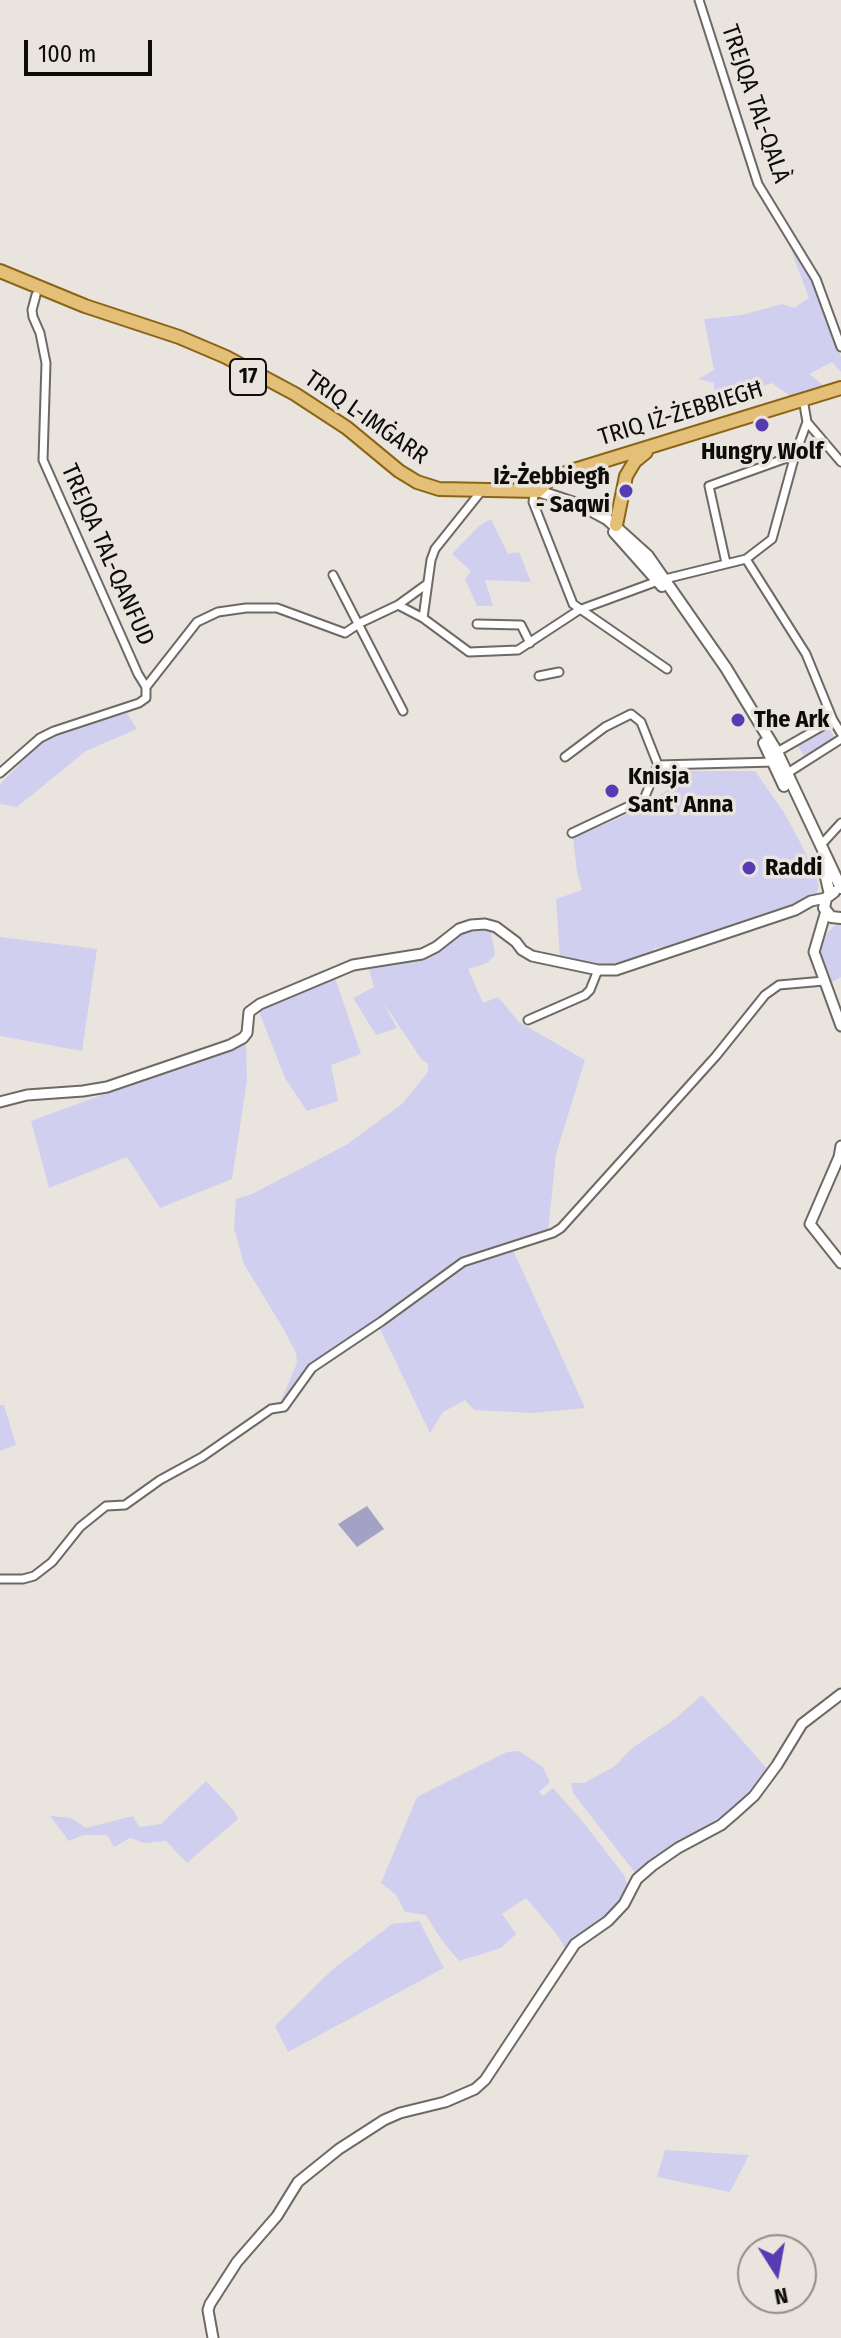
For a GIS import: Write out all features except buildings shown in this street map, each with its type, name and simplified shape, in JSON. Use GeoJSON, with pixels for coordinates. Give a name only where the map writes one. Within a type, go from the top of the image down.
{"type":"FeatureCollection","features":[{"type":"Feature","properties":{"kind":"main road","name":"TRIQ L-IMĠARR"},"geometry":{"type":"LineString","coordinates":[[0,271],[85,306],[179,337],[226,357],[295,394],[347,428],[417,482],[439,489],[536,493]]}},
{"type":"Feature","properties":{"kind":"main road","name":"TRIQ L-IMĠARR"},"geometry":{"type":"LineString","coordinates":[[0,279],[223,363],[292,400],[414,489],[439,495],[536,493]]}},
{"type":"Feature","properties":{"kind":"main road","name":"TRIQ IŻ-ŻEBBIEGĦ"},"geometry":{"type":"LineString","coordinates":[[536,493],[550,479],[841,388]]}},
{"type":"Feature","properties":{"kind":"main road"},"geometry":{"type":"LineString","coordinates":[[616,525],[626,476],[635,461],[652,448]]}},
{"type":"Feature","properties":{"kind":"main road"},"geometry":{"type":"LineString","coordinates":[[611,459],[623,465],[626,476]]}},
{"type":"Feature","properties":{"kind":"main road"},"geometry":{"type":"LineString","coordinates":[[536,493],[583,506],[616,525],[648,556],[726,668],[786,774],[820,846],[831,899],[831,917],[840,918]]}},
{"type":"Feature","properties":{"kind":"main road"},"geometry":{"type":"LineString","coordinates":[[536,493],[595,517],[662,580]]}},
{"type":"Feature","properties":{"kind":"main road"},"geometry":{"type":"LineString","coordinates":[[777,758],[825,873],[831,899]]}},
{"type":"Feature","properties":{"kind":"street","name":"TREJQA TAL-QALÀ"},"geometry":{"type":"LineString","coordinates":[[699,0],[758,184],[816,279],[841,347]]}},
{"type":"Feature","properties":{"kind":"street","name":"TREJQA TAL-QANFUD"},"geometry":{"type":"LineString","coordinates":[[36,295],[33,317],[46,363],[43,460],[146,687]]}},
{"type":"Feature","properties":{"kind":"street"},"geometry":{"type":"LineString","coordinates":[[398,605],[423,618],[469,652],[518,650],[579,610],[662,580],[746,559],[772,539],[807,422],[803,399]]}},
{"type":"Feature","properties":{"kind":"street"},"geometry":{"type":"LineString","coordinates":[[807,422],[841,462]]}},
{"type":"Feature","properties":{"kind":"street"},"geometry":{"type":"LineString","coordinates":[[726,563],[709,486],[795,455]]}},
{"type":"Feature","properties":{"kind":"street"},"geometry":{"type":"LineString","coordinates":[[536,493],[533,502],[573,604],[667,669]]}},
{"type":"Feature","properties":{"kind":"street"},"geometry":{"type":"LineString","coordinates":[[423,618],[435,549],[479,494]]}},
{"type":"Feature","properties":{"kind":"street"},"geometry":{"type":"LineString","coordinates":[[746,559],[806,654],[841,733]]}},
{"type":"Feature","properties":{"kind":"street"},"geometry":{"type":"LineString","coordinates":[[333,575],[403,711]]}},
{"type":"Feature","properties":{"kind":"street"},"geometry":{"type":"LineString","coordinates":[[0,773],[40,738],[146,698],[146,687],[197,622],[218,612],[277,608],[345,633],[398,605],[427,584]]}},
{"type":"Feature","properties":{"kind":"street"},"geometry":{"type":"LineString","coordinates":[[477,624],[521,625],[530,643]]}},
{"type":"Feature","properties":{"kind":"street"},"geometry":{"type":"LineString","coordinates":[[539,676],[559,672]]}},
{"type":"Feature","properties":{"kind":"street"},"geometry":{"type":"LineString","coordinates":[[565,757],[605,727],[631,714],[641,722],[658,765],[644,799],[572,833]]}},
{"type":"Feature","properties":{"kind":"street"},"geometry":{"type":"LineString","coordinates":[[658,765],[777,758],[833,720]]}},
{"type":"Feature","properties":{"kind":"street"},"geometry":{"type":"LineString","coordinates":[[786,774],[841,739]]}},
{"type":"Feature","properties":{"kind":"street"},"geometry":{"type":"LineString","coordinates":[[820,846],[841,823]]}},
{"type":"Feature","properties":{"kind":"street"},"geometry":{"type":"LineString","coordinates":[[0,1102],[27,1095],[83,1091],[121,1083],[230,1045],[247,1033],[249,1012],[260,1004],[353,965],[422,954],[459,929],[471,925],[496,927],[532,956],[598,970],[616,970],[831,899]]}},
{"type":"Feature","properties":{"kind":"street"},"geometry":{"type":"LineString","coordinates":[[831,899],[814,952],[841,1026]]}},
{"type":"Feature","properties":{"kind":"street"},"geometry":{"type":"LineString","coordinates":[[818,933],[840,918]]}},
{"type":"Feature","properties":{"kind":"street"},"geometry":{"type":"LineString","coordinates":[[528,1020],[585,995],[598,970]]}},
{"type":"Feature","properties":{"kind":"street"},"geometry":{"type":"LineString","coordinates":[[0,1579],[34,1576],[52,1562],[80,1527],[106,1506],[125,1505],[271,1409],[284,1407],[312,1368],[463,1262],[561,1228],[716,1056],[765,995],[779,985],[824,981]]}},
{"type":"Feature","properties":{"kind":"street"},"geometry":{"type":"LineString","coordinates":[[841,1146],[810,1224],[841,1263]]}},
{"type":"Feature","properties":{"kind":"street"},"geometry":{"type":"LineString","coordinates":[[213,2338],[208,2310],[210,2304],[237,2262],[277,2216],[298,2182],[339,2149],[384,2120],[463,2096],[475,2089],[485,2080],[575,1944],[608,1921],[624,1904],[637,1879],[652,1866],[721,1825],[754,1796],[802,1724],[841,1694]]}},
{"type":"Feature","properties":{"kind":"shaded area"},"geometry":{"type":"Polygon","coordinates":[[[790,247],[807,271],[818,295],[841,357],[841,372],[832,362],[809,374],[823,385],[790,396],[772,383],[749,391],[701,399],[714,392],[714,383],[698,379],[714,370],[704,319],[742,315],[782,304],[794,308],[809,298],[790,247]]]}},
{"type":"Feature","properties":{"kind":"shaded area"},"geometry":{"type":"Polygon","coordinates":[[[491,519],[508,554],[519,552],[531,582],[485,580],[493,606],[477,606],[465,579],[471,571],[452,554],[479,526],[491,519]]]}},
{"type":"Feature","properties":{"kind":"shaded area"},"geometry":{"type":"Polygon","coordinates":[[[127,713],[137,729],[86,751],[17,807],[0,804],[0,784],[48,736],[127,713]]]}},
{"type":"Feature","properties":{"kind":"shaded area"},"geometry":{"type":"Polygon","coordinates":[[[828,727],[835,738],[804,756],[798,746],[828,727]]]}},
{"type":"Feature","properties":{"kind":"shaded area"},"geometry":{"type":"Polygon","coordinates":[[[681,771],[755,771],[785,814],[803,848],[819,885],[816,896],[742,925],[669,947],[654,948],[651,956],[611,967],[560,958],[556,899],[582,890],[573,838],[628,814],[671,788],[666,776],[681,771]]]}},
{"type":"Feature","properties":{"kind":"shaded area"},"geometry":{"type":"Polygon","coordinates":[[[837,924],[841,924],[841,977],[830,983],[819,950],[821,941],[837,924]]]}},
{"type":"Feature","properties":{"kind":"shaded area"},"geometry":{"type":"Polygon","coordinates":[[[475,927],[491,932],[495,955],[487,963],[468,969],[483,1003],[498,997],[519,1022],[585,1060],[556,1154],[548,1232],[462,1259],[310,1367],[280,1403],[297,1363],[296,1353],[244,1264],[234,1228],[236,1199],[252,1194],[346,1145],[402,1104],[428,1072],[428,1064],[422,1060],[383,1002],[397,1028],[376,1035],[353,998],[374,987],[369,969],[434,954],[458,934],[475,927]]]}},
{"type":"Feature","properties":{"kind":"shaded area"},"geometry":{"type":"Polygon","coordinates":[[[0,937],[97,949],[82,1051],[0,1036],[0,937]]]}},
{"type":"Feature","properties":{"kind":"shaded area"},"geometry":{"type":"Polygon","coordinates":[[[335,978],[361,1054],[331,1065],[338,1101],[307,1111],[285,1078],[258,1009],[335,978]]]}},
{"type":"Feature","properties":{"kind":"shaded area"},"geometry":{"type":"Polygon","coordinates":[[[246,1042],[247,1080],[232,1179],[160,1208],[127,1157],[49,1188],[31,1121],[246,1042]]]}},
{"type":"Feature","properties":{"kind":"shaded area"},"geometry":{"type":"Polygon","coordinates":[[[512,1248],[585,1408],[533,1413],[474,1410],[465,1400],[443,1412],[430,1433],[379,1327],[463,1265],[512,1248]]]}},
{"type":"Feature","properties":{"kind":"shaded area"},"geometry":{"type":"Polygon","coordinates":[[[0,1405],[4,1405],[16,1445],[0,1451],[0,1405]]]}},
{"type":"Feature","properties":{"kind":"shaded area"},"geometry":{"type":"Polygon","coordinates":[[[367,1506],[384,1529],[357,1547],[338,1524],[367,1506]]]}},
{"type":"Feature","properties":{"kind":"shaded area"},"geometry":{"type":"Polygon","coordinates":[[[702,1695],[770,1772],[746,1799],[636,1874],[573,1793],[571,1783],[584,1783],[615,1766],[631,1749],[675,1719],[702,1695]]]}},
{"type":"Feature","properties":{"kind":"shaded area"},"geometry":{"type":"Polygon","coordinates":[[[519,1751],[543,1767],[550,1782],[539,1792],[543,1796],[553,1788],[624,1875],[629,1890],[620,1906],[566,1950],[556,1933],[526,1898],[502,1914],[516,1934],[501,1948],[459,1961],[426,1915],[405,1912],[396,1895],[381,1883],[417,1797],[507,1752],[519,1751]]]}},
{"type":"Feature","properties":{"kind":"shaded area"},"geometry":{"type":"Polygon","coordinates":[[[206,1781],[238,1819],[187,1863],[166,1841],[144,1843],[130,1838],[114,1847],[107,1835],[83,1835],[69,1841],[50,1816],[71,1818],[86,1828],[133,1816],[139,1827],[161,1824],[206,1781]]]}},
{"type":"Feature","properties":{"kind":"shaded area"},"geometry":{"type":"Polygon","coordinates":[[[419,1921],[444,1968],[288,2052],[275,2026],[333,1969],[392,1924],[419,1921]]]}},
{"type":"Feature","properties":{"kind":"shaded area"},"geometry":{"type":"Polygon","coordinates":[[[665,2150],[749,2155],[730,2192],[657,2177],[665,2150]]]}},
{"type":"Feature","properties":{"kind":"place","name":"Hungry Wolf"},"geometry":{"type":"Point","coordinates":[762,425]}},
{"type":"Feature","properties":{"kind":"place","name":"Iż-Żebbiegħ - Saqwi"},"geometry":{"type":"Point","coordinates":[626,491]}},
{"type":"Feature","properties":{"kind":"place","name":"The Ark"},"geometry":{"type":"Point","coordinates":[738,720]}},
{"type":"Feature","properties":{"kind":"place","name":"Knisja Sant' Anna"},"geometry":{"type":"Point","coordinates":[612,791]}},
{"type":"Feature","properties":{"kind":"place","name":"Raddi"},"geometry":{"type":"Point","coordinates":[749,868]}}]}
